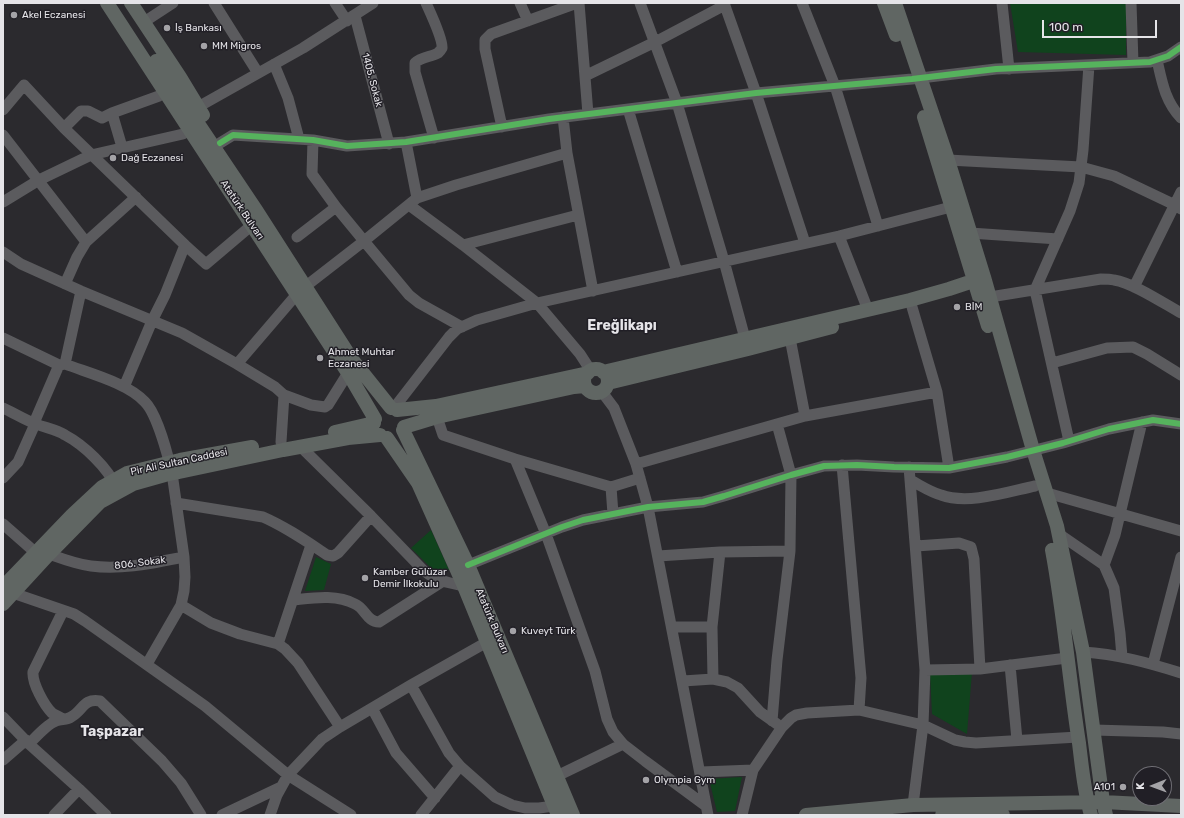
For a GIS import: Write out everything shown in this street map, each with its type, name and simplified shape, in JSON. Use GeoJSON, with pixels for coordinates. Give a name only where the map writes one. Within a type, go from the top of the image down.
{"type":"FeatureCollection","features":[{"type":"Feature","properties":{"kind":"main road"},"geometry":{"type":"LineString","coordinates":[[99,3],[207,172],[251,217]]}},
{"type":"Feature","properties":{"kind":"main road","name":"Atatürk Bulvarı"},"geometry":{"type":"LineString","coordinates":[[107,3],[219,176],[251,217]]}},
{"type":"Feature","properties":{"kind":"main road","name":"Atatürk Bulvarı"},"geometry":{"type":"LineString","coordinates":[[117,3],[251,217],[301,290],[351,358],[394,409]]}},
{"type":"Feature","properties":{"kind":"main road"},"geometry":{"type":"LineString","coordinates":[[131,3],[180,78],[234,166],[251,217]]}},
{"type":"Feature","properties":{"kind":"main road"},"geometry":{"type":"LineString","coordinates":[[884,3],[916,78],[948,160],[970,233],[982,286],[1029,451],[1041,490],[1059,534],[1084,652],[1104,808]]}},
{"type":"Feature","properties":{"kind":"main road"},"geometry":{"type":"LineString","coordinates":[[895,3],[951,207],[982,286]]}},
{"type":"Feature","properties":{"kind":"main road"},"geometry":{"type":"LineString","coordinates":[[746,344],[790,338],[912,307],[982,286]]}},
{"type":"Feature","properties":{"kind":"main road"},"geometry":{"type":"LineString","coordinates":[[394,409],[403,417],[403,428],[398,435],[391,438],[379,428],[377,413],[382,409],[436,406],[596,379],[746,344],[868,310],[949,290],[982,286]]}},
{"type":"Feature","properties":{"kind":"main road","name":"Atatürk Bulvarı"},"geometry":{"type":"LineString","coordinates":[[301,290],[379,428],[418,483],[464,586],[556,810]]}},
{"type":"Feature","properties":{"kind":"main road"},"geometry":{"type":"LineString","coordinates":[[403,428],[437,417],[574,387],[596,379]]}},
{"type":"Feature","properties":{"kind":"main road"},"geometry":{"type":"LineString","coordinates":[[3,604],[7,590],[42,553],[116,486],[133,484],[171,468],[300,442],[348,438],[379,428]]}},
{"type":"Feature","properties":{"kind":"main road","name":"Atatürk Bulvarı"},"geometry":{"type":"LineString","coordinates":[[403,428],[468,565],[573,815]]}},
{"type":"Feature","properties":{"kind":"main road"},"geometry":{"type":"LineString","coordinates":[[1041,490],[1059,586],[1067,658],[1089,809]]}},
{"type":"Feature","properties":{"kind":"main road"},"geometry":{"type":"LineString","coordinates":[[806,815],[913,806],[1089,809],[1181,806]]}},
{"type":"Feature","properties":{"kind":"main road"},"geometry":{"type":"LineString","coordinates":[[949,815],[1003,815]]}},
{"type":"Feature","properties":{"kind":"street"},"geometry":{"type":"LineString","coordinates":[[144,22],[173,3]]}},
{"type":"Feature","properties":{"kind":"street"},"geometry":{"type":"LineString","coordinates":[[214,3],[258,73]]}},
{"type":"Feature","properties":{"kind":"street"},"geometry":{"type":"LineString","coordinates":[[334,3],[351,18]]}},
{"type":"Feature","properties":{"kind":"street"},"geometry":{"type":"LineString","coordinates":[[198,107],[304,48],[373,3]]}},
{"type":"Feature","properties":{"kind":"street"},"geometry":{"type":"LineString","coordinates":[[426,3],[442,47],[437,53],[418,60],[415,63],[415,72],[434,138]]}},
{"type":"Feature","properties":{"kind":"street"},"geometry":{"type":"LineString","coordinates":[[520,3],[528,21]]}},
{"type":"Feature","properties":{"kind":"street"},"geometry":{"type":"LineString","coordinates":[[502,127],[485,49],[486,40],[491,34],[578,3],[588,114]]}},
{"type":"Feature","properties":{"kind":"street"},"geometry":{"type":"LineString","coordinates":[[640,3],[677,103],[724,261],[746,344]]}},
{"type":"Feature","properties":{"kind":"street"},"geometry":{"type":"LineString","coordinates":[[802,3],[834,86],[878,226]]}},
{"type":"Feature","properties":{"kind":"street"},"geometry":{"type":"LineString","coordinates":[[1002,3],[1009,69]]}},
{"type":"Feature","properties":{"kind":"street"},"geometry":{"type":"LineString","coordinates":[[1131,3],[1133,63]]}},
{"type":"Feature","properties":{"kind":"street"},"geometry":{"type":"LineString","coordinates":[[585,76],[654,42],[724,4],[756,93],[805,243]]}},
{"type":"Feature","properties":{"kind":"street","name":"1405. Sokak"},"geometry":{"type":"LineString","coordinates":[[351,18],[389,144]]}},
{"type":"Feature","properties":{"kind":"street"},"geometry":{"type":"LineString","coordinates":[[220,144],[233,135],[313,140],[347,146],[389,144],[563,117],[756,93],[1009,69],[1150,62],[1168,56],[1181,47]]}},
{"type":"Feature","properties":{"kind":"street"},"geometry":{"type":"LineString","coordinates":[[1157,60],[1164,90],[1174,110],[1181,118]]}},
{"type":"Feature","properties":{"kind":"street"},"geometry":{"type":"LineString","coordinates":[[274,64],[288,98],[299,139]]}},
{"type":"Feature","properties":{"kind":"street"},"geometry":{"type":"LineString","coordinates":[[1069,441],[1036,290],[1070,211],[1079,183],[1089,65]]}},
{"type":"Feature","properties":{"kind":"street"},"geometry":{"type":"LineString","coordinates":[[3,110],[24,85],[91,155],[206,264],[251,217]]}},
{"type":"Feature","properties":{"kind":"street"},"geometry":{"type":"LineString","coordinates":[[64,128],[81,111],[88,110],[102,118],[159,96]]}},
{"type":"Feature","properties":{"kind":"street"},"geometry":{"type":"LineString","coordinates":[[628,109],[677,272]]}},
{"type":"Feature","properties":{"kind":"street"},"geometry":{"type":"LineString","coordinates":[[112,113],[122,147]]}},
{"type":"Feature","properties":{"kind":"street"},"geometry":{"type":"LineString","coordinates":[[563,117],[567,153],[593,291]]}},
{"type":"Feature","properties":{"kind":"street"},"geometry":{"type":"LineString","coordinates":[[3,202],[39,180],[91,155],[183,134]]}},
{"type":"Feature","properties":{"kind":"street"},"geometry":{"type":"LineString","coordinates":[[3,135],[86,242]]}},
{"type":"Feature","properties":{"kind":"street"},"geometry":{"type":"LineString","coordinates":[[313,140],[312,174],[336,207],[409,295],[419,304],[462,327]]}},
{"type":"Feature","properties":{"kind":"street"},"geometry":{"type":"LineString","coordinates":[[406,142],[413,201],[463,245],[537,303],[580,354],[614,408],[636,464],[648,507],[707,810]]}},
{"type":"Feature","properties":{"kind":"street"},"geometry":{"type":"LineString","coordinates":[[237,364],[301,290],[413,201],[456,185],[567,153]]}},
{"type":"Feature","properties":{"kind":"street"},"geometry":{"type":"LineString","coordinates":[[948,160],[1081,167],[1114,176],[1178,207]]}},
{"type":"Feature","properties":{"kind":"street"},"geometry":{"type":"LineString","coordinates":[[1134,288],[1178,207],[1181,192]]}},
{"type":"Feature","properties":{"kind":"street"},"geometry":{"type":"LineString","coordinates":[[65,284],[77,257],[86,242],[136,197]]}},
{"type":"Feature","properties":{"kind":"street"},"geometry":{"type":"LineString","coordinates":[[297,237],[336,207]]}},
{"type":"Feature","properties":{"kind":"street"},"geometry":{"type":"LineString","coordinates":[[394,409],[449,337],[457,329],[478,320],[537,303],[839,236],[951,207]]}},
{"type":"Feature","properties":{"kind":"street"},"geometry":{"type":"LineString","coordinates":[[463,245],[578,215]]}},
{"type":"Feature","properties":{"kind":"street"},"geometry":{"type":"LineString","coordinates":[[970,233],[1058,239]]}},
{"type":"Feature","properties":{"kind":"street"},"geometry":{"type":"LineString","coordinates":[[839,236],[868,310]]}},
{"type":"Feature","properties":{"kind":"street"},"geometry":{"type":"LineString","coordinates":[[124,387],[152,321],[165,295],[185,245]]}},
{"type":"Feature","properties":{"kind":"street"},"geometry":{"type":"LineString","coordinates":[[3,252],[21,264],[65,284],[182,333],[275,387],[284,395],[311,405],[325,407],[328,405],[348,373]]}},
{"type":"Feature","properties":{"kind":"street"},"geometry":{"type":"LineString","coordinates":[[982,286],[1036,290],[1101,279],[1114,280],[1134,288],[1181,313]]}},
{"type":"Feature","properties":{"kind":"street"},"geometry":{"type":"LineString","coordinates":[[3,478],[18,462],[62,365],[81,291]]}},
{"type":"Feature","properties":{"kind":"street"},"geometry":{"type":"LineString","coordinates":[[912,307],[937,392],[949,468]]}},
{"type":"Feature","properties":{"kind":"street"},"geometry":{"type":"LineString","coordinates":[[3,338],[62,365],[115,383],[134,392],[146,402],[154,415],[171,468],[184,557],[185,577],[181,605],[146,664]]}},
{"type":"Feature","properties":{"kind":"street"},"geometry":{"type":"LineString","coordinates":[[790,338],[805,416]]}},
{"type":"Feature","properties":{"kind":"street"},"geometry":{"type":"LineString","coordinates":[[1052,363],[1107,348],[1132,347],[1147,354],[1181,375]]}},
{"type":"Feature","properties":{"kind":"street"},"geometry":{"type":"LineString","coordinates":[[636,464],[805,416],[937,392]]}},
{"type":"Feature","properties":{"kind":"street"},"geometry":{"type":"LineString","coordinates":[[282,446],[284,395]]}},
{"type":"Feature","properties":{"kind":"street"},"geometry":{"type":"LineString","coordinates":[[3,408],[35,423],[65,434],[98,461],[116,486]]}},
{"type":"Feature","properties":{"kind":"street"},"geometry":{"type":"LineString","coordinates":[[437,417],[443,435],[515,459],[611,487],[640,478]]}},
{"type":"Feature","properties":{"kind":"street"},"geometry":{"type":"LineString","coordinates":[[468,565],[583,520],[648,507],[703,502],[824,466],[857,464],[949,468],[1007,457],[1109,429],[1142,422],[1153,420],[1181,423]]}},
{"type":"Feature","properties":{"kind":"street"},"geometry":{"type":"LineString","coordinates":[[1104,565],[1116,535],[1142,422]]}},
{"type":"Feature","properties":{"kind":"street"},"geometry":{"type":"LineString","coordinates":[[772,721],[777,660],[790,552],[791,475],[777,424]]}},
{"type":"Feature","properties":{"kind":"street"},"geometry":{"type":"LineString","coordinates":[[300,442],[424,571],[432,577],[464,586]]}},
{"type":"Feature","properties":{"kind":"street"},"geometry":{"type":"LineString","coordinates":[[515,459],[546,534],[595,671],[607,719],[613,732],[623,744],[707,810]]}},
{"type":"Feature","properties":{"kind":"street"},"geometry":{"type":"LineString","coordinates":[[842,465],[862,678],[859,710]]}},
{"type":"Feature","properties":{"kind":"street"},"geometry":{"type":"LineString","coordinates":[[909,467],[925,670],[923,725],[913,806]]}},
{"type":"Feature","properties":{"kind":"street"},"geometry":{"type":"LineString","coordinates":[[910,480],[940,495],[959,499],[1041,490],[1181,530]]}},
{"type":"Feature","properties":{"kind":"street"},"geometry":{"type":"LineString","coordinates":[[611,487],[613,514]]}},
{"type":"Feature","properties":{"kind":"street"},"geometry":{"type":"LineString","coordinates":[[176,504],[263,517],[274,521],[327,555],[333,556],[371,516]]}},
{"type":"Feature","properties":{"kind":"street","name":"806. Sokak"},"geometry":{"type":"LineString","coordinates":[[3,524],[42,553],[92,566],[116,567],[141,565],[184,557]]}},
{"type":"Feature","properties":{"kind":"street"},"geometry":{"type":"LineString","coordinates":[[1059,534],[1104,565],[1114,588],[1122,657]]}},
{"type":"Feature","properties":{"kind":"street"},"geometry":{"type":"LineString","coordinates":[[916,546],[959,543],[971,547],[974,559],[980,668]]}},
{"type":"Feature","properties":{"kind":"street"},"geometry":{"type":"LineString","coordinates":[[278,644],[311,545]]}},
{"type":"Feature","properties":{"kind":"street"},"geometry":{"type":"LineString","coordinates":[[658,556],[720,552],[790,552]]}},
{"type":"Feature","properties":{"kind":"street"},"geometry":{"type":"LineString","coordinates":[[713,679],[712,627],[720,552]]}},
{"type":"Feature","properties":{"kind":"street"},"geometry":{"type":"LineString","coordinates":[[1153,664],[1181,557]]}},
{"type":"Feature","properties":{"kind":"street"},"geometry":{"type":"LineString","coordinates":[[292,600],[330,597],[346,600],[357,604],[370,620],[379,622],[443,581]]}},
{"type":"Feature","properties":{"kind":"street"},"geometry":{"type":"LineString","coordinates":[[7,590],[74,614],[85,621],[205,706],[288,775],[351,815]]}},
{"type":"Feature","properties":{"kind":"street"},"geometry":{"type":"LineString","coordinates":[[181,605],[211,623],[240,634],[278,644],[298,663],[340,726]]}},
{"type":"Feature","properties":{"kind":"street"},"geometry":{"type":"LineString","coordinates":[[63,611],[33,672],[32,678],[43,701],[52,712],[63,719]]}},
{"type":"Feature","properties":{"kind":"street"},"geometry":{"type":"LineString","coordinates":[[672,627],[712,627]]}},
{"type":"Feature","properties":{"kind":"street"},"geometry":{"type":"LineString","coordinates":[[270,815],[277,795],[288,775],[322,739],[340,726],[411,684],[487,642]]}},
{"type":"Feature","properties":{"kind":"street"},"geometry":{"type":"LineString","coordinates":[[1084,652],[1103,653],[1122,657],[1153,664],[1181,673]]}},
{"type":"Feature","properties":{"kind":"street"},"geometry":{"type":"LineString","coordinates":[[925,670],[980,668],[1067,658]]}},
{"type":"Feature","properties":{"kind":"street"},"geometry":{"type":"LineString","coordinates":[[1010,665],[1017,740]]}},
{"type":"Feature","properties":{"kind":"street"},"geometry":{"type":"LineString","coordinates":[[683,681],[713,679],[727,682],[738,688],[760,712],[782,727]]}},
{"type":"Feature","properties":{"kind":"street"},"geometry":{"type":"LineString","coordinates":[[411,684],[446,748],[460,766],[495,797],[512,805],[525,808],[556,810]]}},
{"type":"Feature","properties":{"kind":"street"},"geometry":{"type":"LineString","coordinates":[[3,760],[51,723],[56,720],[70,718],[88,702],[94,700],[100,701],[166,766],[181,783],[201,815]]}},
{"type":"Feature","properties":{"kind":"street"},"geometry":{"type":"LineString","coordinates":[[372,708],[396,753],[435,798]]}},
{"type":"Feature","properties":{"kind":"street"},"geometry":{"type":"LineString","coordinates":[[742,815],[753,770],[782,727],[790,718],[808,712],[859,710],[923,725],[955,740],[965,742],[976,743],[1078,737]]}},
{"type":"Feature","properties":{"kind":"street"},"geometry":{"type":"LineString","coordinates":[[3,717],[27,742],[106,815]]}},
{"type":"Feature","properties":{"kind":"street"},"geometry":{"type":"LineString","coordinates":[[1094,730],[1181,734]]}},
{"type":"Feature","properties":{"kind":"street"},"geometry":{"type":"LineString","coordinates":[[557,776],[623,744]]}},
{"type":"Feature","properties":{"kind":"street"},"geometry":{"type":"LineString","coordinates":[[421,815],[460,766]]}},
{"type":"Feature","properties":{"kind":"street"},"geometry":{"type":"LineString","coordinates":[[700,772],[753,770]]}},
{"type":"Feature","properties":{"kind":"street"},"geometry":{"type":"LineString","coordinates":[[222,815],[281,787]]}},
{"type":"Feature","properties":{"kind":"street"},"geometry":{"type":"LineString","coordinates":[[54,815],[79,789]]}},
{"type":"Feature","properties":{"kind":"green space"},"geometry":{"type":"Polygon","coordinates":[[[1010,3],[1126,3],[1126,55],[1018,52],[1010,3]]]}},
{"type":"Feature","properties":{"kind":"green space"},"geometry":{"type":"Polygon","coordinates":[[[431,530],[449,570],[438,572],[431,568],[411,548],[431,530]]]}},
{"type":"Feature","properties":{"kind":"green space"},"geometry":{"type":"Polygon","coordinates":[[[316,557],[331,564],[324,590],[305,591],[316,557]]]}},
{"type":"Feature","properties":{"kind":"green space"},"geometry":{"type":"Polygon","coordinates":[[[972,672],[967,734],[932,714],[930,673],[972,672]]]}},
{"type":"Feature","properties":{"kind":"green space"},"geometry":{"type":"Polygon","coordinates":[[[742,777],[735,811],[717,812],[709,779],[742,777]]]}},
{"type":"Feature","properties":{"kind":"cycle path"},"geometry":{"type":"LineString","coordinates":[[220,143],[233,135],[313,140],[347,146],[406,142],[549,119],[756,93],[912,79],[996,69],[1150,62],[1168,56],[1181,47]]}},
{"type":"Feature","properties":{"kind":"cycle path"},"geometry":{"type":"LineString","coordinates":[[468,565],[583,520],[648,507],[703,502],[824,466],[857,465],[949,468],[1007,457],[1063,443],[1109,429],[1153,420],[1181,424]]}},
{"type":"Feature","properties":{"kind":"place","name":"Akel Eczanesi"},"geometry":{"type":"Point","coordinates":[14,15]}},
{"type":"Feature","properties":{"kind":"place","name":"İş Bankası"},"geometry":{"type":"Point","coordinates":[167,28]}},
{"type":"Feature","properties":{"kind":"place","name":"MM Migros"},"geometry":{"type":"Point","coordinates":[204,46]}},
{"type":"Feature","properties":{"kind":"place","name":"Dağ Eczanesi"},"geometry":{"type":"Point","coordinates":[113,158]}},
{"type":"Feature","properties":{"kind":"place","name":"BİM"},"geometry":{"type":"Point","coordinates":[957,307]}},
{"type":"Feature","properties":{"kind":"place","name":"Ahmet Muhtar Eczanesi"},"geometry":{"type":"Point","coordinates":[320,358]}},
{"type":"Feature","properties":{"kind":"place","name":"Kamber Gülüzar Demir İlkokulu"},"geometry":{"type":"Point","coordinates":[365,578]}},
{"type":"Feature","properties":{"kind":"place","name":"Kuveyt Türk"},"geometry":{"type":"Point","coordinates":[513,631]}},
{"type":"Feature","properties":{"kind":"place","name":"Olympia Gym"},"geometry":{"type":"Point","coordinates":[646,780]}},
{"type":"Feature","properties":{"kind":"place","name":"A101"},"geometry":{"type":"Point","coordinates":[1123,787]}},
{"type":"Feature","properties":{"kind":"district","name":"Ereğlikapı"},"geometry":{"type":"Point","coordinates":[622,326]}},
{"type":"Feature","properties":{"kind":"district","name":"Taşpazar"},"geometry":{"type":"Point","coordinates":[112,732]}}]}
